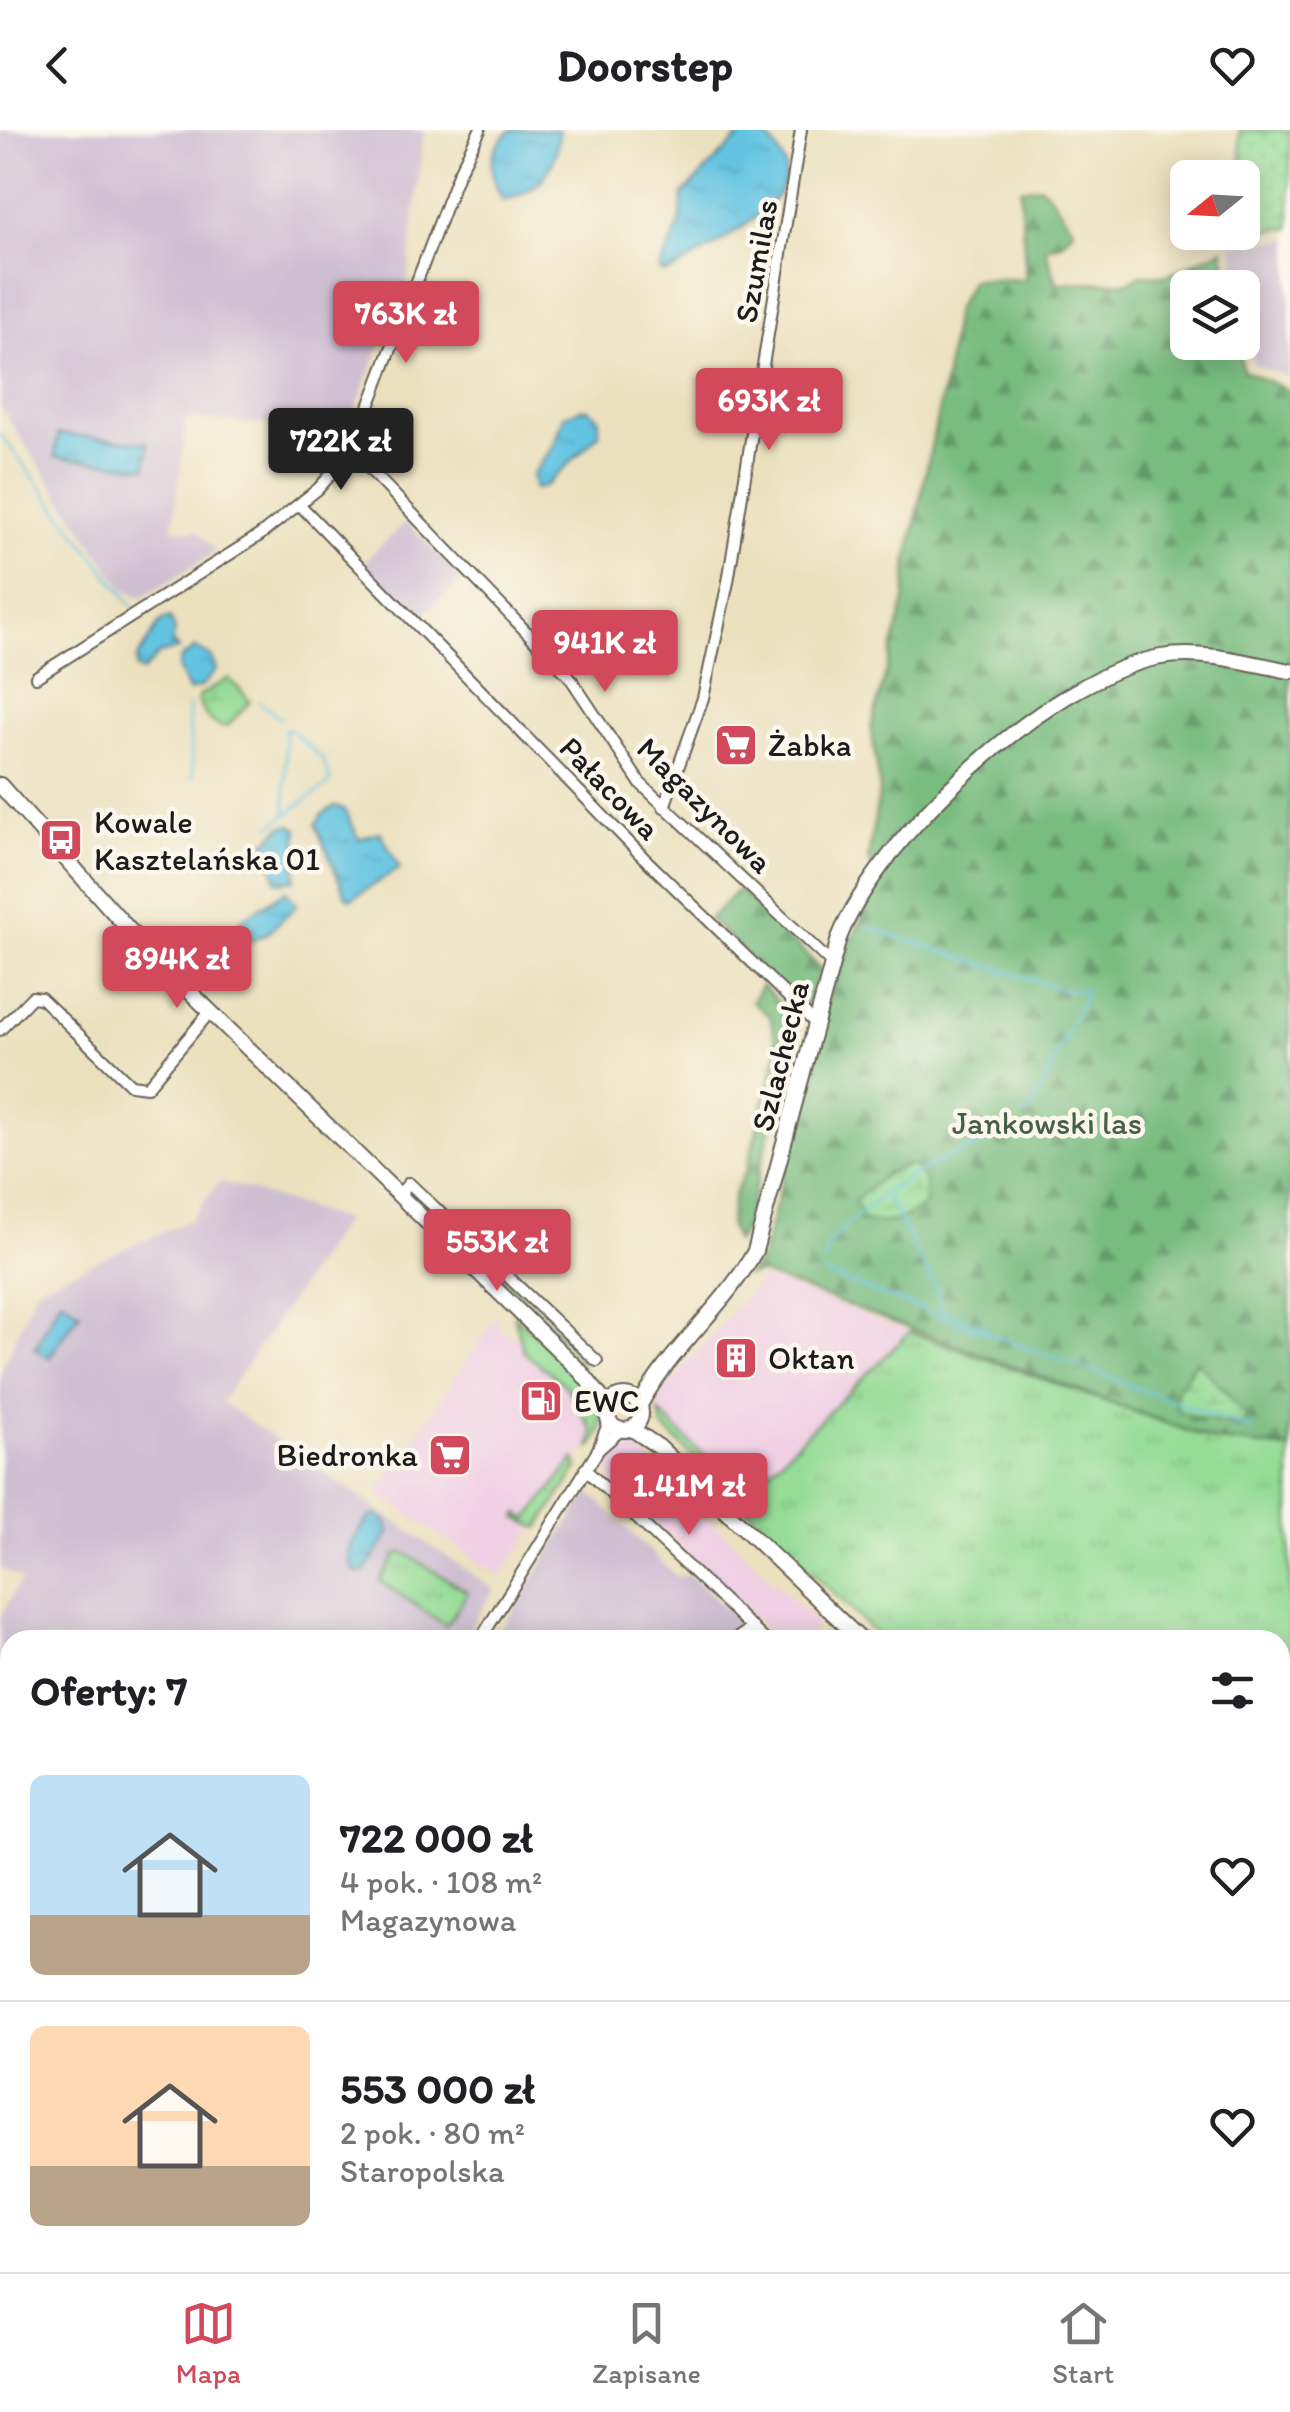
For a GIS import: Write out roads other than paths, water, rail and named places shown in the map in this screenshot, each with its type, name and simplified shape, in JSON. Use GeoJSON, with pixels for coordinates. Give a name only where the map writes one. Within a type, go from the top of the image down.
{"type":"FeatureCollection","features":[{"type":"Feature","properties":{"kind":"main road","name":"Szlachecka"},"geometry":{"type":"LineString","coordinates":[[625,1413],[729,1291],[755,1251],[848,914],[872,876],[928,812],[985,759],[1078,690],[1132,664],[1196,656],[1290,672]]}},
{"type":"Feature","properties":{"kind":"main road"},"geometry":{"type":"LineString","coordinates":[[0,785],[106,908],[210,1012],[851,1630]]}},
{"type":"Feature","properties":{"kind":"street"},"geometry":{"type":"LineString","coordinates":[[36,676],[185,584],[300,504],[352,451],[458,174],[480,130]]}},
{"type":"Feature","properties":{"kind":"street","name":"Szumilas"},"geometry":{"type":"LineString","coordinates":[[664,807],[703,698],[728,582],[801,130]]}},
{"type":"Feature","properties":{"kind":"street","name":"Magazynowa"},"geometry":{"type":"LineString","coordinates":[[352,451],[568,676],[620,758],[664,807],[832,964]]}},
{"type":"Feature","properties":{"kind":"street","name":"Pałacowa"},"geometry":{"type":"LineString","coordinates":[[300,504],[642,858],[816,1024]]}},
{"type":"Feature","properties":{"kind":"street"},"geometry":{"type":"LineString","coordinates":[[0,1030],[32,997],[41,998],[131,1085],[146,1087],[210,1012]]}},
{"type":"Feature","properties":{"kind":"street"},"geometry":{"type":"LineString","coordinates":[[398,1196],[409,1184],[598,1360]]}},
{"type":"Feature","properties":{"kind":"street"},"geometry":{"type":"LineString","coordinates":[[581,1372],[584,1348]]}},
{"type":"Feature","properties":{"kind":"street"},"geometry":{"type":"LineString","coordinates":[[486,1630],[585,1469],[625,1413]]}},
{"type":"Feature","properties":{"kind":"street"},"geometry":{"type":"LineString","coordinates":[[585,1469],[752,1628],[749,1630]]}},
{"type":"Feature","properties":{"kind":"water"},"geometry":{"type":"Polygon","coordinates":[[[511,130],[559,130],[558,144],[545,176],[528,191],[503,201],[494,181],[492,163],[497,147],[511,130]]]}},
{"type":"Feature","properties":{"kind":"water"},"geometry":{"type":"Polygon","coordinates":[[[741,135],[768,137],[779,153],[786,172],[783,186],[773,200],[742,228],[676,269],[665,273],[659,270],[680,224],[683,194],[741,135]]]}},
{"type":"Feature","properties":{"kind":"water"},"geometry":{"type":"Polygon","coordinates":[[[588,409],[599,418],[599,434],[547,485],[535,489],[532,475],[554,445],[564,416],[588,409]]]}},
{"type":"Feature","properties":{"kind":"water"},"geometry":{"type":"Polygon","coordinates":[[[58,434],[148,443],[146,467],[55,457],[58,434]]]}},
{"type":"Feature","properties":{"kind":"water"},"geometry":{"type":"Polygon","coordinates":[[[170,618],[175,630],[172,643],[178,649],[159,654],[142,672],[136,669],[137,658],[161,621],[170,618]]]}},
{"type":"Feature","properties":{"kind":"water"},"geometry":{"type":"Polygon","coordinates":[[[196,648],[211,657],[217,669],[201,687],[188,691],[178,667],[181,658],[196,648]]]}},
{"type":"Feature","properties":{"kind":"water"},"geometry":{"type":"Polygon","coordinates":[[[335,806],[344,809],[359,839],[380,832],[400,868],[351,899],[346,896],[316,825],[321,815],[335,806]]]}},
{"type":"Feature","properties":{"kind":"water"},"geometry":{"type":"Polygon","coordinates":[[[283,826],[298,829],[295,880],[277,882],[265,842],[283,826]]]}},
{"type":"Feature","properties":{"kind":"water"},"geometry":{"type":"Polygon","coordinates":[[[286,891],[297,905],[268,933],[251,941],[239,921],[286,891]]]}},
{"type":"Feature","properties":{"kind":"water"},"geometry":{"type":"Polygon","coordinates":[[[61,1299],[80,1312],[49,1358],[35,1348],[61,1299]]]}},
{"type":"Feature","properties":{"kind":"water"},"geometry":{"type":"Polygon","coordinates":[[[377,1515],[386,1521],[389,1533],[365,1572],[356,1572],[351,1565],[352,1543],[370,1517],[377,1515]]]}},
{"type":"Feature","properties":{"kind":"waterway"},"geometry":{"type":"LineString","coordinates":[[0,434],[133,607]]}},
{"type":"Feature","properties":{"kind":"waterway"},"geometry":{"type":"LineString","coordinates":[[259,702],[281,719]]}},
{"type":"Feature","properties":{"kind":"waterway"},"geometry":{"type":"LineString","coordinates":[[188,705],[193,777]]}},
{"type":"Feature","properties":{"kind":"waterway"},"geometry":{"type":"LineString","coordinates":[[271,826],[331,782],[323,760],[289,728],[285,729],[286,813]]}},
{"type":"Feature","properties":{"kind":"waterway"},"geometry":{"type":"LineString","coordinates":[[867,927],[1062,989],[1087,990],[1031,1112],[1022,1115]]}},
{"type":"Feature","properties":{"kind":"waterway"},"geometry":{"type":"LineString","coordinates":[[825,1263],[826,1248],[877,1200],[922,1170],[1001,1132]]}},
{"type":"Feature","properties":{"kind":"waterway"},"geometry":{"type":"LineString","coordinates":[[887,1197],[938,1292],[941,1310],[987,1328],[988,1334]]}},
{"type":"Feature","properties":{"kind":"waterway"},"geometry":{"type":"LineString","coordinates":[[825,1274],[1253,1430]]}},
{"type":"Feature","properties":{"kind":"place","name":"Żabka"},"geometry":{"type":"Point","coordinates":[736,745]}},
{"type":"Feature","properties":{"kind":"place","name":"Kowale Kasztelańska 01"},"geometry":{"type":"Point","coordinates":[61,840]}},
{"type":"Feature","properties":{"kind":"place","name":"Oktan"},"geometry":{"type":"Point","coordinates":[736,1358]}},
{"type":"Feature","properties":{"kind":"place","name":"EWC"},"geometry":{"type":"Point","coordinates":[541,1401]}},
{"type":"Feature","properties":{"kind":"place","name":"Biedronka"},"geometry":{"type":"Point","coordinates":[450,1455]}},
{"type":"Feature","properties":{"kind":"park label","name":"Jankowski las"},"geometry":{"type":"Point","coordinates":[1047,1123]}}]}
